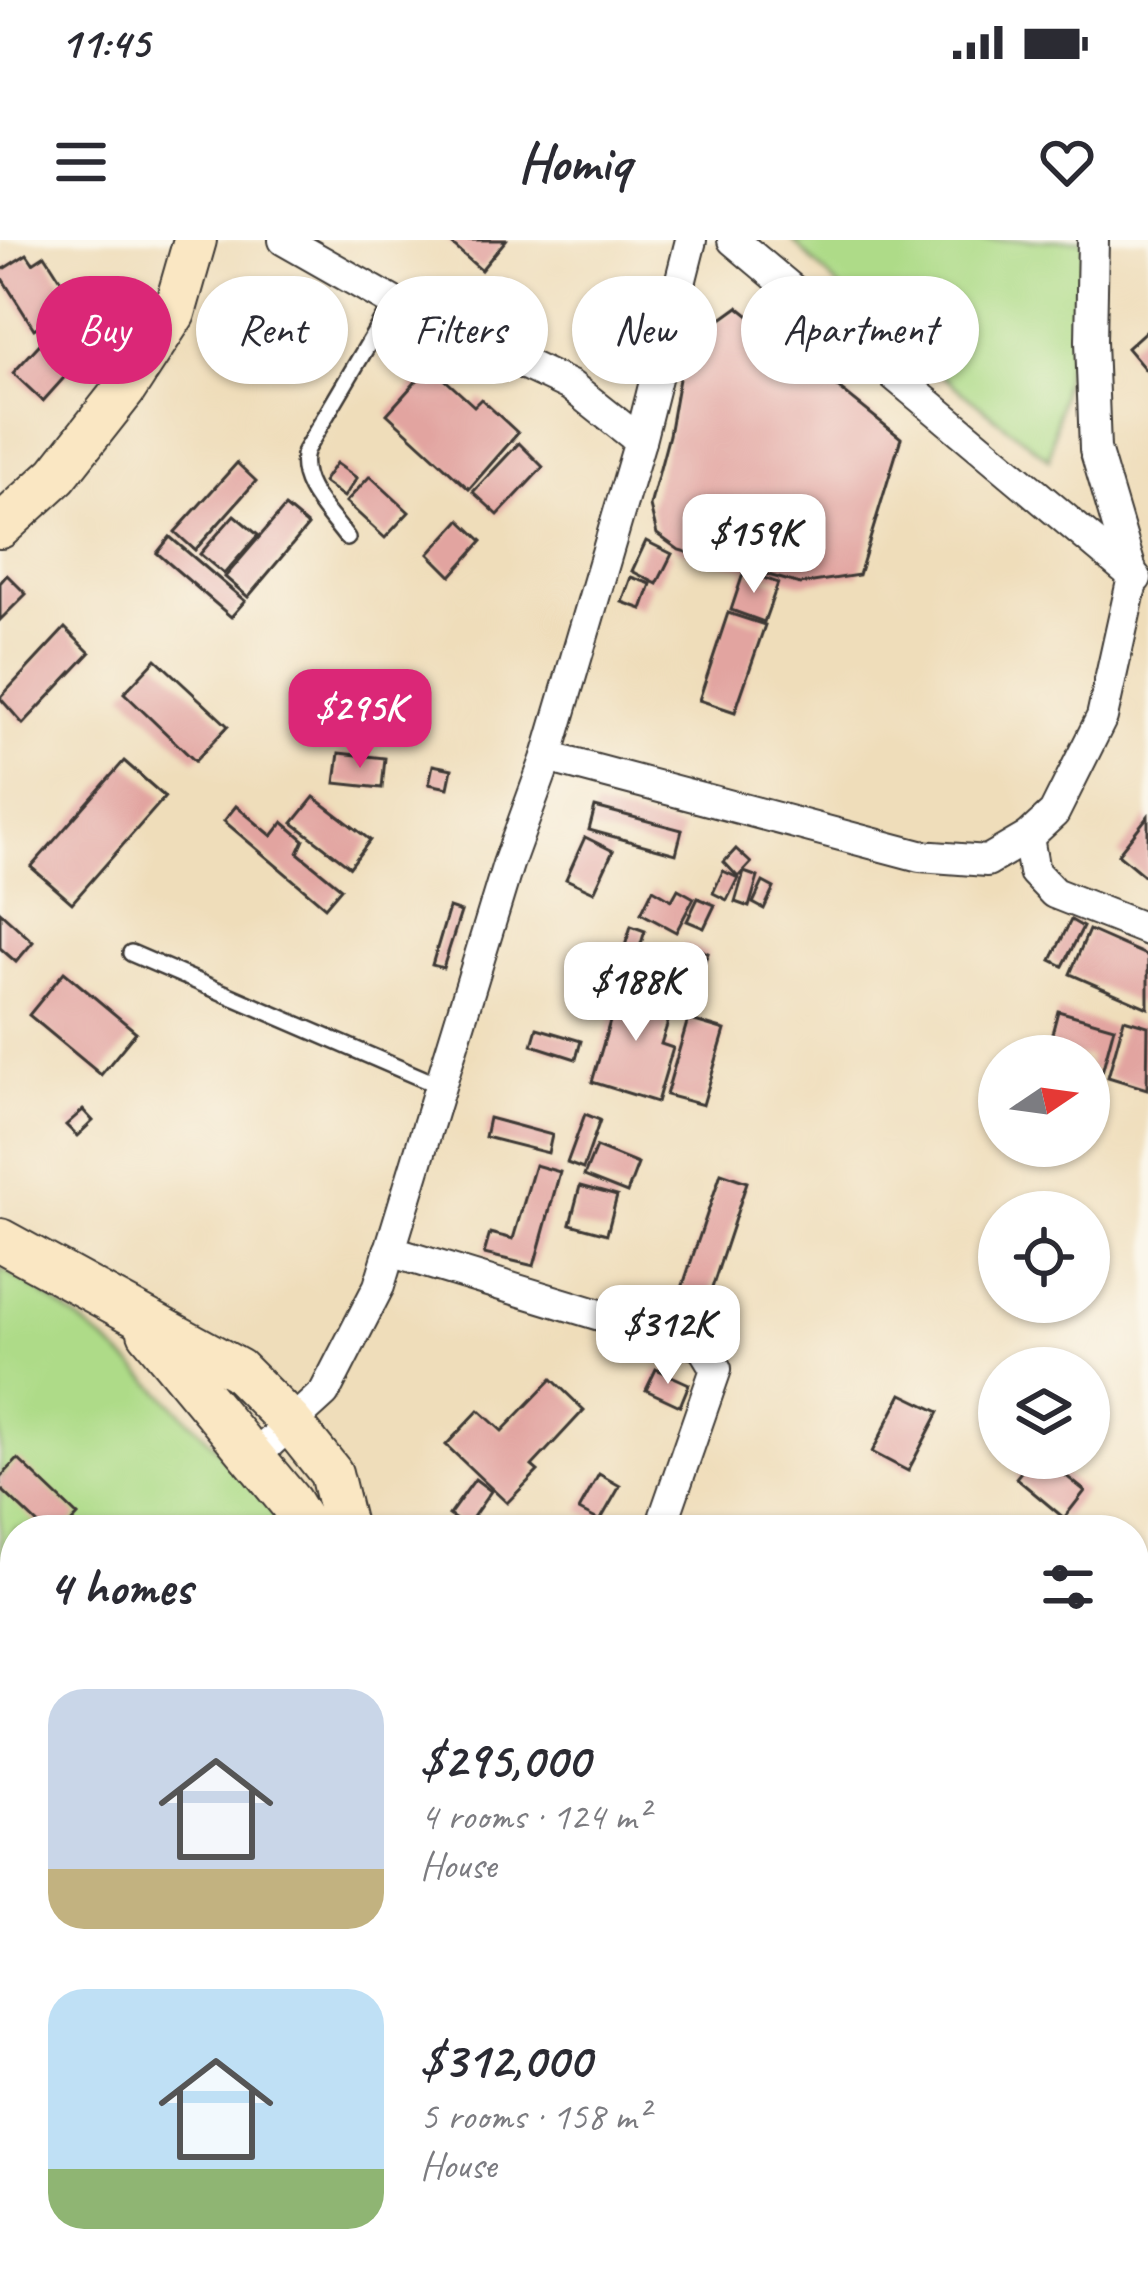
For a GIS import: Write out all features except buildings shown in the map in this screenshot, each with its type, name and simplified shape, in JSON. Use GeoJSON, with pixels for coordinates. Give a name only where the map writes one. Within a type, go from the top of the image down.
{"type":"FeatureCollection","features":[{"type":"Feature","properties":{"kind":"main road"},"geometry":{"type":"LineString","coordinates":[[0,527],[57,475],[124,390],[174,313],[196,240]]}},
{"type":"Feature","properties":{"kind":"main road"},"geometry":{"type":"LineString","coordinates":[[0,1240],[238,1370],[291,1423],[331,1473],[341,1515]]}},
{"type":"Feature","properties":{"kind":"main road"},"geometry":{"type":"LineString","coordinates":[[129,1308],[254,1457],[296,1515]]}},
{"type":"Feature","properties":{"kind":"street"},"geometry":{"type":"LineString","coordinates":[[284,240],[372,291]]}},
{"type":"Feature","properties":{"kind":"street"},"geometry":{"type":"LineString","coordinates":[[254,1457],[324,1393],[379,1286],[508,864],[547,757],[640,441],[691,240]]}},
{"type":"Feature","properties":{"kind":"street"},"geometry":{"type":"LineString","coordinates":[[733,240],[1141,578]]}},
{"type":"Feature","properties":{"kind":"street"},"geometry":{"type":"LineString","coordinates":[[547,757],[920,856],[987,861],[1028,837],[1054,813],[1102,717],[1141,578],[1095,449],[1093,240]]}},
{"type":"Feature","properties":{"kind":"street"},"geometry":{"type":"LineString","coordinates":[[548,375],[572,386],[640,441]]}},
{"type":"Feature","properties":{"kind":"street"},"geometry":{"type":"LineString","coordinates":[[1028,837],[1034,872],[1054,892],[1148,930]]}},
{"type":"Feature","properties":{"kind":"street"},"geometry":{"type":"LineString","coordinates":[[389,1251],[702,1346],[716,1369],[665,1515]]}},
{"type":"Feature","properties":{"kind":"lane"},"geometry":{"type":"LineString","coordinates":[[347,538],[304,479],[301,466],[305,451],[372,336]]}},
{"type":"Feature","properties":{"kind":"lane"},"geometry":{"type":"LineString","coordinates":[[131,953],[440,1086]]}},
{"type":"Feature","properties":{"kind":"green space"},"geometry":{"type":"Polygon","coordinates":[[[792,240],[1090,240],[1049,459],[952,384],[979,384],[979,276],[828,276],[792,240]]]}},
{"type":"Feature","properties":{"kind":"green space"},"geometry":{"type":"Polygon","coordinates":[[[0,1268],[57,1304],[130,1363],[246,1478],[275,1515],[0,1515],[0,1268]]]}}]}
